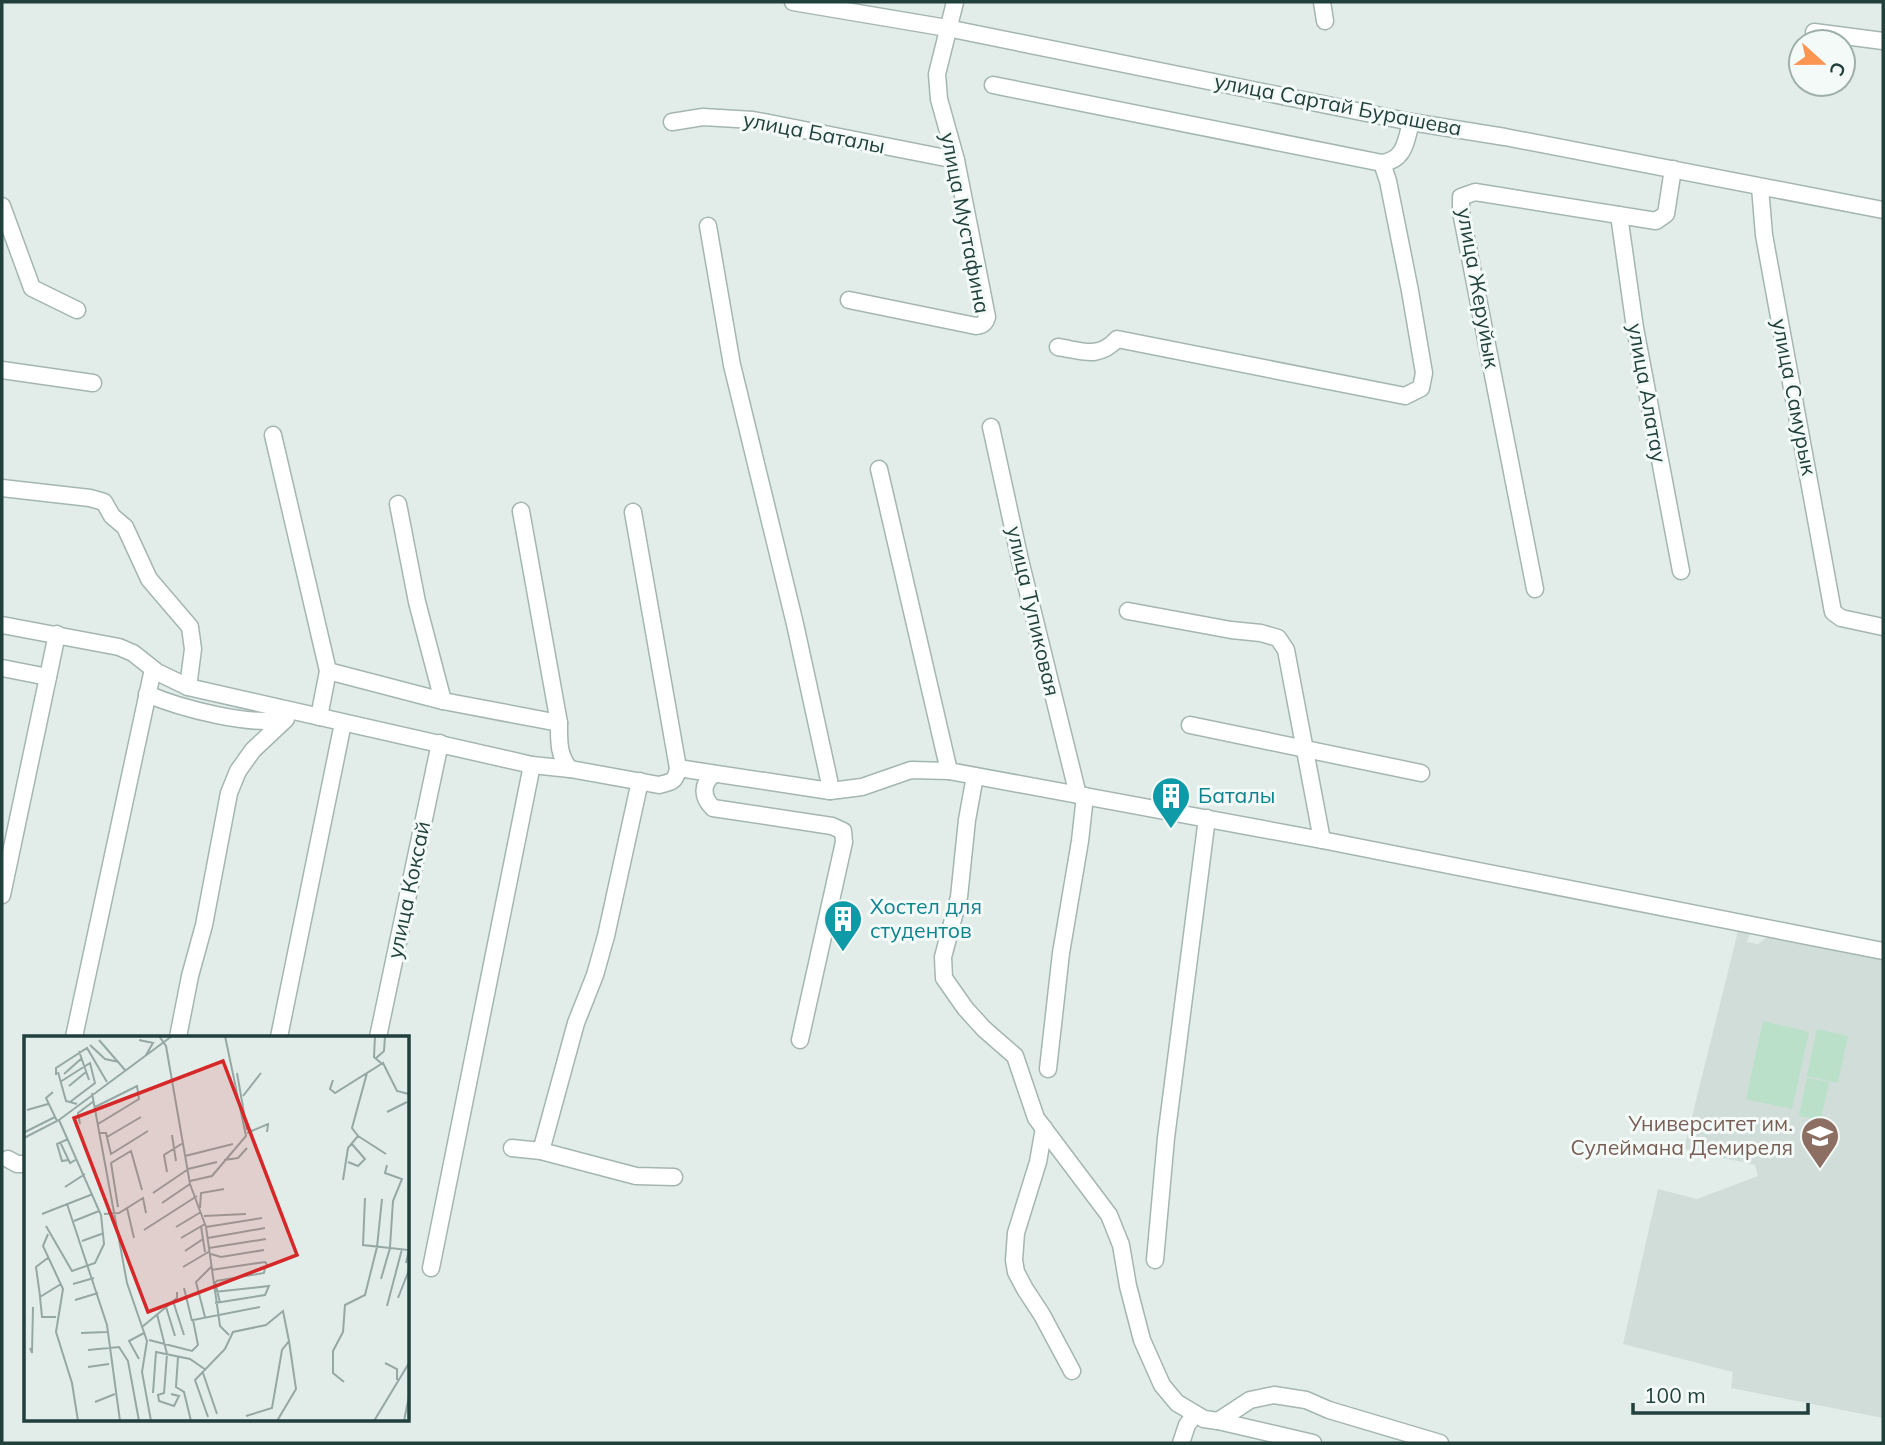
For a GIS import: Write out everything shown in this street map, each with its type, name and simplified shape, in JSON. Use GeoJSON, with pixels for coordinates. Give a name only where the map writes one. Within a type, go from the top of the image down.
{"type":"FeatureCollection","features":[{"type":"Feature","properties":{"kind":"street","name":"улица Сартай Бурашева"},"geometry":{"type":"LineString","coordinates":[[793,2],[947,28],[1411,122],[1883,210]]}},
{"type":"Feature","properties":{"kind":"street","name":"улица Мустафина"},"geometry":{"type":"LineString","coordinates":[[849,300],[976,326],[986,321],[956,160],[939,99],[937,74],[955,2]]}},
{"type":"Feature","properties":{"kind":"street"},"geometry":{"type":"LineString","coordinates":[[1322,2],[1325,22]]}},
{"type":"Feature","properties":{"kind":"street"},"geometry":{"type":"LineString","coordinates":[[1857,38],[1883,41]]}},
{"type":"Feature","properties":{"kind":"street"},"geometry":{"type":"LineString","coordinates":[[993,85],[1382,163],[1399,157],[1411,122]]}},
{"type":"Feature","properties":{"kind":"street","name":"улица Баталы"},"geometry":{"type":"LineString","coordinates":[[672,122],[703,117],[753,120],[956,160]]}},
{"type":"Feature","properties":{"kind":"street"},"geometry":{"type":"LineString","coordinates":[[1058,347],[1094,353],[1107,350],[1117,339],[1405,396],[1413,393],[1421,388],[1424,373],[1388,181],[1382,163]]}},
{"type":"Feature","properties":{"kind":"street","name":"улица Жеруйык"},"geometry":{"type":"LineString","coordinates":[[1535,589],[1461,212],[1461,197],[1475,192],[1660,220],[1666,214],[1673,169]]}},
{"type":"Feature","properties":{"kind":"street","name":"улица Самурык"},"geometry":{"type":"LineString","coordinates":[[1759,187],[1766,249],[1832,607],[1835,614],[1841,618],[1883,627]]}},
{"type":"Feature","properties":{"kind":"street"},"geometry":{"type":"LineString","coordinates":[[2,206],[8,242],[32,288],[77,310]]}},
{"type":"Feature","properties":{"kind":"street","name":"улица Алатау"},"geometry":{"type":"LineString","coordinates":[[1619,215],[1620,236],[1642,368],[1681,571]]}},
{"type":"Feature","properties":{"kind":"street"},"geometry":{"type":"LineString","coordinates":[[708,226],[732,365],[795,624],[830,792]]}},
{"type":"Feature","properties":{"kind":"street"},"geometry":{"type":"LineString","coordinates":[[2,370],[93,383]]}},
{"type":"Feature","properties":{"kind":"street","name":"улица Тупиковая"},"geometry":{"type":"LineString","coordinates":[[991,427],[1020,560],[1082,795]]}},
{"type":"Feature","properties":{"kind":"street"},"geometry":{"type":"LineString","coordinates":[[274,435],[328,671],[319,717]]}},
{"type":"Feature","properties":{"kind":"street"},"geometry":{"type":"LineString","coordinates":[[878,469],[949,771]]}},
{"type":"Feature","properties":{"kind":"street"},"geometry":{"type":"LineString","coordinates":[[2,488],[104,502],[112,516],[125,527],[149,579],[190,627],[193,649],[188,687]]}},
{"type":"Feature","properties":{"kind":"street"},"geometry":{"type":"LineString","coordinates":[[398,504],[417,602],[443,701]]}},
{"type":"Feature","properties":{"kind":"street"},"geometry":{"type":"LineString","coordinates":[[521,511],[559,723],[559,748],[570,769]]}},
{"type":"Feature","properties":{"kind":"street"},"geometry":{"type":"LineString","coordinates":[[2,625],[119,647],[188,687],[291,715],[319,717],[532,765],[659,785],[672,782],[676,778],[678,768],[633,512]]}},
{"type":"Feature","properties":{"kind":"street"},"geometry":{"type":"LineString","coordinates":[[1128,611],[1278,638],[1286,650],[1322,840]]}},
{"type":"Feature","properties":{"kind":"street"},"geometry":{"type":"LineString","coordinates":[[3,887],[57,634]]}},
{"type":"Feature","properties":{"kind":"street"},"geometry":{"type":"LineString","coordinates":[[2,668],[47,677]]}},
{"type":"Feature","properties":{"kind":"street"},"geometry":{"type":"LineString","coordinates":[[74,1036],[153,669]]}},
{"type":"Feature","properties":{"kind":"street"},"geometry":{"type":"LineString","coordinates":[[328,671],[443,701],[559,723]]}},
{"type":"Feature","properties":{"kind":"street"},"geometry":{"type":"LineString","coordinates":[[147,694],[210,713],[269,723],[291,715]]}},
{"type":"Feature","properties":{"kind":"street"},"geometry":{"type":"LineString","coordinates":[[178,1036],[204,925],[229,793],[238,771],[253,750],[291,715]]}},
{"type":"Feature","properties":{"kind":"street"},"geometry":{"type":"LineString","coordinates":[[279,1036],[343,723]]}},
{"type":"Feature","properties":{"kind":"street"},"geometry":{"type":"LineString","coordinates":[[1190,725],[1421,773]]}},
{"type":"Feature","properties":{"kind":"street","name":"улица Коксай"},"geometry":{"type":"LineString","coordinates":[[378,1036],[440,743]]}},
{"type":"Feature","properties":{"kind":"street"},"geometry":{"type":"LineString","coordinates":[[431,1268],[532,765]]}},
{"type":"Feature","properties":{"kind":"street"},"geometry":{"type":"LineString","coordinates":[[678,768],[830,792],[873,784],[911,770],[949,771],[1322,840],[1883,951]]}},
{"type":"Feature","properties":{"kind":"street"},"geometry":{"type":"LineString","coordinates":[[714,774],[708,778],[703,790],[705,800],[713,808],[832,826],[842,831],[844,842],[800,1040]]}},
{"type":"Feature","properties":{"kind":"street"},"geometry":{"type":"LineString","coordinates":[[975,776],[967,820],[959,897],[943,957],[944,978],[984,1029],[1015,1056],[1036,1118],[1109,1215],[1121,1245],[1142,1340],[1162,1385],[1177,1403],[1204,1419],[1312,1443]]}},
{"type":"Feature","properties":{"kind":"street"},"geometry":{"type":"LineString","coordinates":[[541,1151],[576,1023],[595,975],[606,936],[640,781]]}},
{"type":"Feature","properties":{"kind":"street"},"geometry":{"type":"LineString","coordinates":[[1048,1069],[1061,953],[1080,841],[1082,795]]}},
{"type":"Feature","properties":{"kind":"street"},"geometry":{"type":"LineString","coordinates":[[1155,1260],[1166,1138],[1207,818]]}},
{"type":"Feature","properties":{"kind":"street"},"geometry":{"type":"LineString","coordinates":[[1044,1128],[1038,1162],[1016,1233],[1014,1260],[1016,1272],[1072,1371]]}},
{"type":"Feature","properties":{"kind":"street"},"geometry":{"type":"LineString","coordinates":[[512,1148],[541,1151],[636,1176],[674,1177]]}},
{"type":"Feature","properties":{"kind":"street"},"geometry":{"type":"LineString","coordinates":[[8,1159],[24,1164]]}},
{"type":"Feature","properties":{"kind":"street"},"geometry":{"type":"LineString","coordinates":[[1217,1421],[1250,1400],[1274,1395],[1306,1400],[1329,1410],[1440,1443]]}},
{"type":"Feature","properties":{"kind":"street"},"geometry":{"type":"LineString","coordinates":[[1181,1443],[1187,1425],[1195,1414]]}},
{"type":"Feature","properties":{"kind":"shaded area","name":"Университет им. Сулеймана Демиреля"},"geometry":{"type":"Polygon","coordinates":[[[1738,931],[1750,933],[1747,942],[1758,944],[1767,937],[1883,959],[1883,1418],[1731,1388],[1733,1372],[1623,1344],[1658,1189],[1697,1199],[1758,1176],[1755,1165],[1684,1149],[1738,931]]]}},
{"type":"Feature","properties":{"kind":"green space"},"geometry":{"type":"Polygon","coordinates":[[[1763,1021],[1809,1032],[1792,1109],[1746,1099],[1763,1021]]]}},
{"type":"Feature","properties":{"kind":"green space"},"geometry":{"type":"Polygon","coordinates":[[[1817,1029],[1848,1036],[1838,1083],[1807,1076],[1817,1029]]]}},
{"type":"Feature","properties":{"kind":"green space"},"geometry":{"type":"Polygon","coordinates":[[[1807,1078],[1829,1082],[1821,1120],[1799,1116],[1807,1078]]]}},
{"type":"Feature","properties":{"kind":"place","name":"Баталы"},"geometry":{"type":"Point","coordinates":[1171,830]}},
{"type":"Feature","properties":{"kind":"place","name":"Хостел для студентов"},"geometry":{"type":"Point","coordinates":[843,953]}},
{"type":"Feature","properties":{"kind":"place","name":"Университет им. Сулеймана Демиреля"},"geometry":{"type":"Point","coordinates":[1820,1170]}}]}
